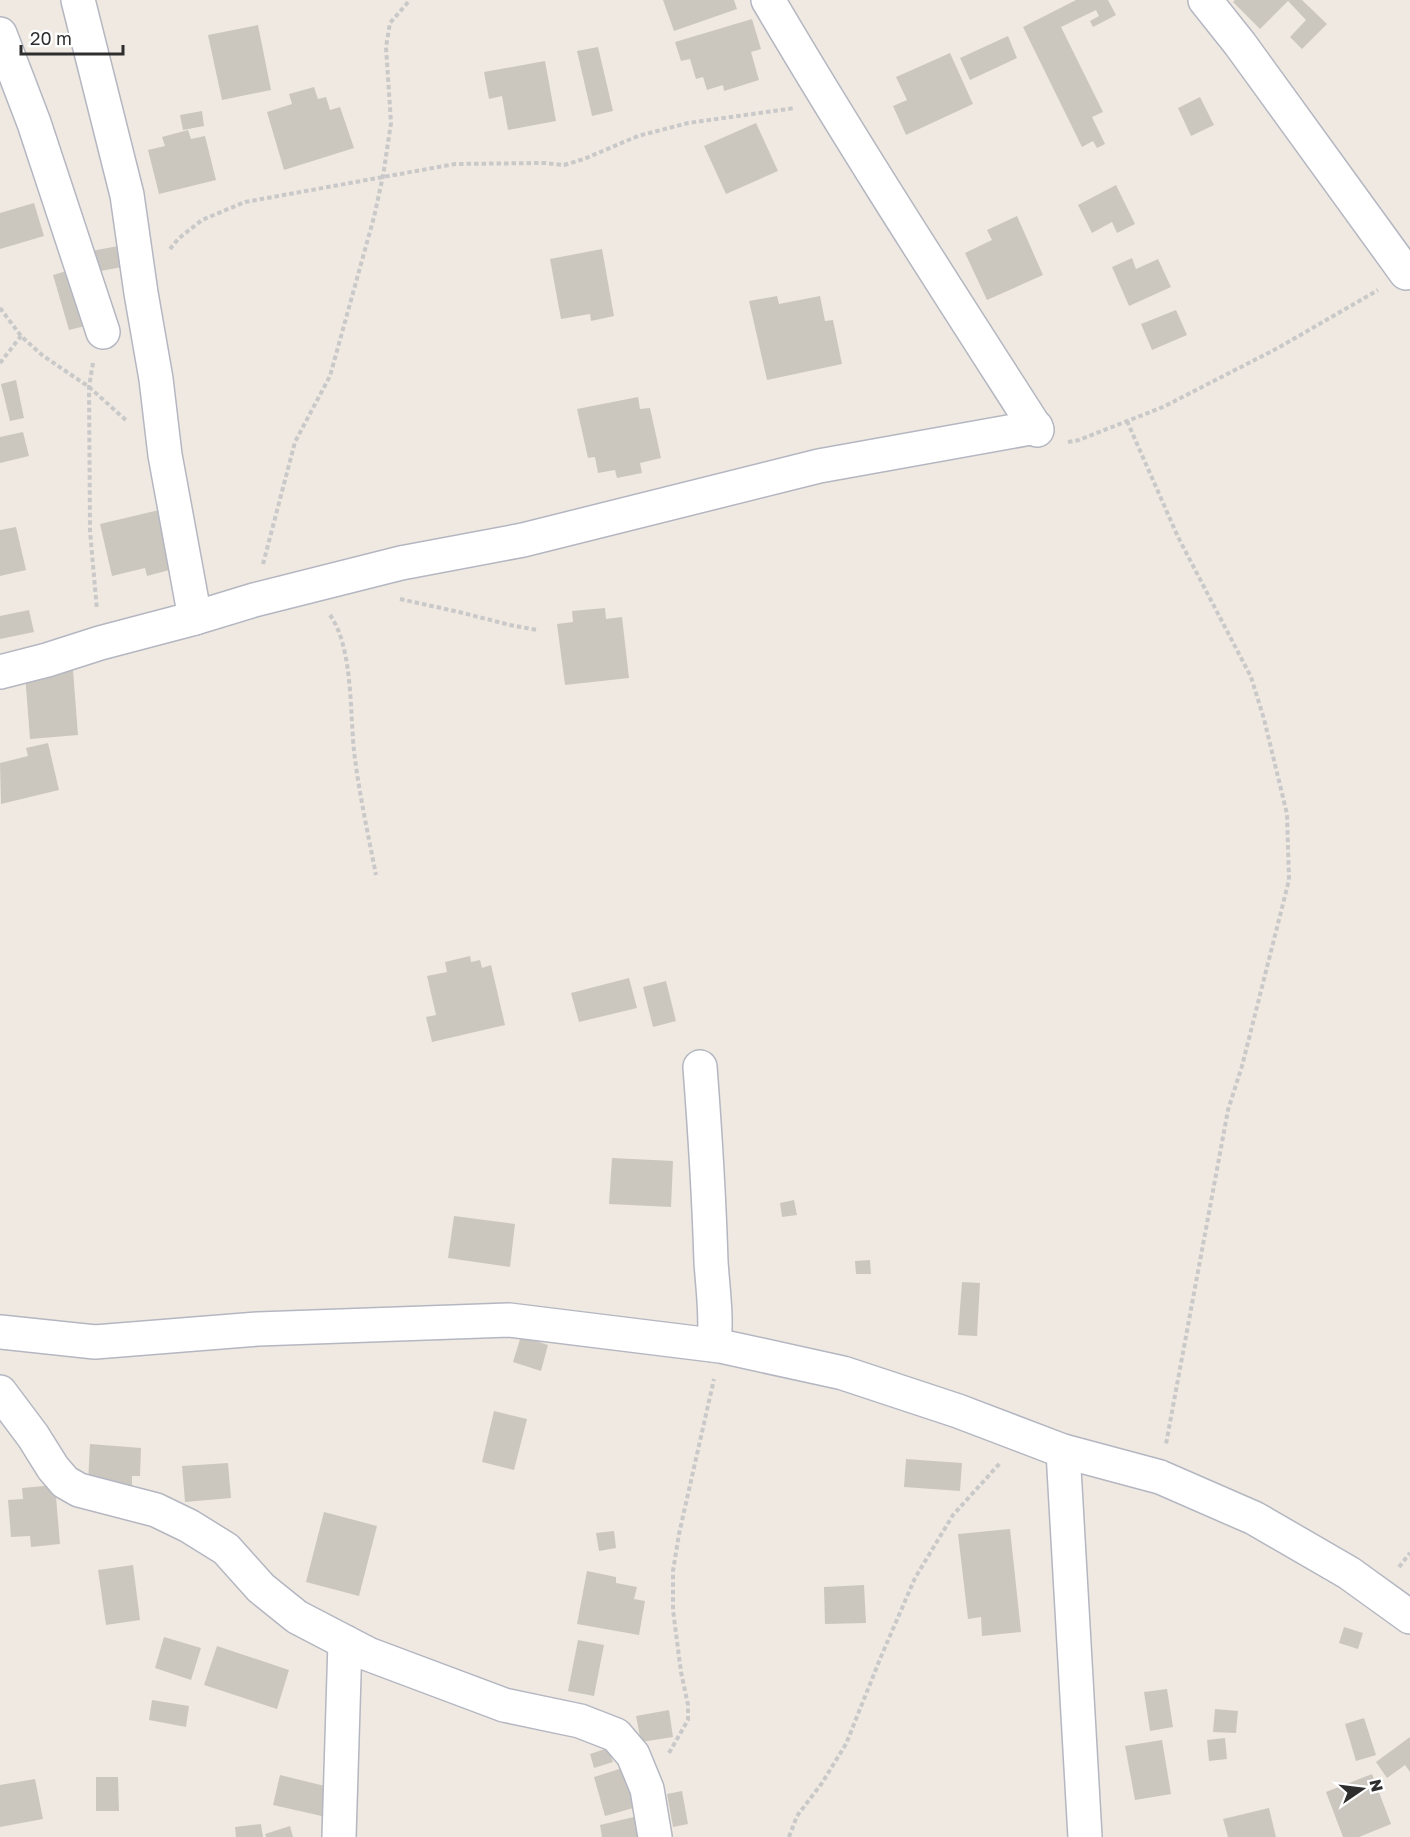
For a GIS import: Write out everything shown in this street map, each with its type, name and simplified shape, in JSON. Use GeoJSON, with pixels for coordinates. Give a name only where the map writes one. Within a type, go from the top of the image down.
{"type":"FeatureCollection","features":[{"type":"Feature","properties":{"kind":"street"},"geometry":{"type":"LineString","coordinates":[[78,0],[127,195],[156,379],[165,455],[195,618]]}},
{"type":"Feature","properties":{"kind":"street"},"geometry":{"type":"LineString","coordinates":[[0,672],[254,600],[401,563],[523,540],[819,466],[1036,429],[829,103],[768,0]]}},
{"type":"Feature","properties":{"kind":"street"},"geometry":{"type":"LineString","coordinates":[[1205,0],[1240,44],[1406,273]]}},
{"type":"Feature","properties":{"kind":"street"},"geometry":{"type":"LineString","coordinates":[[0,34],[34,123],[103,332]]}},
{"type":"Feature","properties":{"kind":"street"},"geometry":{"type":"LineString","coordinates":[[700,1067],[717,1345]]}},
{"type":"Feature","properties":{"kind":"street"},"geometry":{"type":"LineString","coordinates":[[0,1332],[95,1342],[258,1329],[509,1320],[717,1345],[843,1373],[958,1411],[1063,1451],[1160,1477],[1254,1518],[1349,1573],[1410,1617]]}},
{"type":"Feature","properties":{"kind":"street"},"geometry":{"type":"LineString","coordinates":[[0,1392],[33,1436],[53,1468],[72,1486],[156,1510],[189,1526],[226,1549],[261,1588],[297,1617],[368,1654],[504,1705],[580,1721],[616,1735],[633,1755],[647,1788],[655,1837]]}},
{"type":"Feature","properties":{"kind":"street"},"geometry":{"type":"LineString","coordinates":[[1063,1451],[1085,1837]]}},
{"type":"Feature","properties":{"kind":"street"},"geometry":{"type":"LineString","coordinates":[[339,1837],[345,1642]]}},
{"type":"Feature","properties":{"kind":"path"},"geometry":{"type":"LineString","coordinates":[[254,600],[295,442],[330,376],[383,176],[391,123],[386,47],[390,23],[410,0]]}},
{"type":"Feature","properties":{"kind":"path"},"geometry":{"type":"LineString","coordinates":[[141,293],[158,263],[178,239],[202,220],[245,202],[455,164],[545,163],[564,165],[638,136],[688,123],[829,103]]}},
{"type":"Feature","properties":{"kind":"path"},"geometry":{"type":"LineString","coordinates":[[1036,429],[1046,441],[1053,445],[1079,440],[1163,407],[1278,348],[1406,273]]}},
{"type":"Feature","properties":{"kind":"path"},"geometry":{"type":"LineString","coordinates":[[0,308],[21,336],[42,355],[89,387],[165,455]]}},
{"type":"Feature","properties":{"kind":"path"},"geometry":{"type":"LineString","coordinates":[[100,643],[90,531],[89,387],[94,353],[103,332]]}},
{"type":"Feature","properties":{"kind":"path"},"geometry":{"type":"LineString","coordinates":[[0,363],[21,336]]}},
{"type":"Feature","properties":{"kind":"path"},"geometry":{"type":"LineString","coordinates":[[1127,422],[1178,537],[1251,677],[1264,719],[1287,814],[1289,880],[1242,1066],[1228,1110],[1160,1477]]}},
{"type":"Feature","properties":{"kind":"path"},"geometry":{"type":"LineString","coordinates":[[297,589],[321,604],[334,620],[340,633],[345,658],[354,751],[376,875]]}},
{"type":"Feature","properties":{"kind":"path"},"geometry":{"type":"LineString","coordinates":[[389,597],[537,630]]}},
{"type":"Feature","properties":{"kind":"path"},"geometry":{"type":"LineString","coordinates":[[647,1788],[688,1720],[688,1705],[673,1610],[673,1571],[679,1534],[693,1478],[717,1345]]}},
{"type":"Feature","properties":{"kind":"path"},"geometry":{"type":"LineString","coordinates":[[789,1837],[797,1816],[822,1783],[846,1744],[915,1578],[953,1515],[1023,1436]]}},
{"type":"Feature","properties":{"kind":"building"},"geometry":{"type":"Polygon","coordinates":[[[663,0],[734,0],[737,9],[674,31],[663,0]]]}},
{"type":"Feature","properties":{"kind":"building"},"geometry":{"type":"Polygon","coordinates":[[[1076,0],[1108,0],[1116,15],[1093,27],[1090,21],[1099,16],[1096,10],[1061,27],[1103,112],[1092,117],[1105,144],[1097,148],[1093,141],[1082,147],[1023,27],[1076,0]]]}},
{"type":"Feature","properties":{"kind":"building"},"geometry":{"type":"Polygon","coordinates":[[[1235,0],[1302,0],[1327,24],[1302,49],[1290,37],[1306,20],[1288,1],[1260,29],[1233,2],[1235,0]]]}},
{"type":"Feature","properties":{"kind":"building"},"geometry":{"type":"Polygon","coordinates":[[[752,19],[761,49],[751,52],[759,80],[724,91],[723,85],[707,90],[703,77],[696,79],[690,59],[681,61],[675,42],[752,19]]]}},
{"type":"Feature","properties":{"kind":"building"},"geometry":{"type":"Polygon","coordinates":[[[258,25],[271,90],[222,100],[208,35],[258,25]]]}},
{"type":"Feature","properties":{"kind":"building"},"geometry":{"type":"Polygon","coordinates":[[[1008,36],[1017,58],[970,80],[960,58],[1008,36]]]}},
{"type":"Feature","properties":{"kind":"building"},"geometry":{"type":"Polygon","coordinates":[[[598,47],[613,111],[592,116],[577,51],[598,47]]]}},
{"type":"Feature","properties":{"kind":"building"},"geometry":{"type":"Polygon","coordinates":[[[950,53],[973,104],[906,135],[893,106],[907,100],[896,77],[950,53]]]}},
{"type":"Feature","properties":{"kind":"building"},"geometry":{"type":"Polygon","coordinates":[[[545,61],[556,121],[508,130],[502,96],[489,99],[484,72],[545,61]]]}},
{"type":"Feature","properties":{"kind":"building"},"geometry":{"type":"Polygon","coordinates":[[[314,87],[318,99],[326,97],[330,110],[340,107],[354,148],[284,170],[267,112],[292,104],[289,94],[314,87]]]}},
{"type":"Feature","properties":{"kind":"building"},"geometry":{"type":"Polygon","coordinates":[[[1200,97],[1214,125],[1191,136],[1178,108],[1200,97]]]}},
{"type":"Feature","properties":{"kind":"building"},"geometry":{"type":"Polygon","coordinates":[[[202,111],[204,126],[183,130],[180,115],[202,111]]]}},
{"type":"Feature","properties":{"kind":"building"},"geometry":{"type":"Polygon","coordinates":[[[756,123],[778,171],[726,194],[704,146],[756,123]]]}},
{"type":"Feature","properties":{"kind":"building"},"geometry":{"type":"Polygon","coordinates":[[[188,130],[191,139],[205,136],[216,180],[159,194],[148,150],[165,146],[162,137],[188,130]]]}},
{"type":"Feature","properties":{"kind":"building"},"geometry":{"type":"Polygon","coordinates":[[[1116,185],[1135,224],[1117,233],[1112,222],[1092,233],[1078,205],[1116,185]]]}},
{"type":"Feature","properties":{"kind":"building"},"geometry":{"type":"Polygon","coordinates":[[[34,203],[44,236],[0,249],[0,213],[34,203]]]}},
{"type":"Feature","properties":{"kind":"building"},"geometry":{"type":"Polygon","coordinates":[[[1017,216],[1043,275],[987,300],[965,253],[992,240],[987,230],[1017,216]]]}},
{"type":"Feature","properties":{"kind":"building"},"geometry":{"type":"Polygon","coordinates":[[[129,244],[133,265],[90,273],[86,252],[129,244]]]}},
{"type":"Feature","properties":{"kind":"building"},"geometry":{"type":"Polygon","coordinates":[[[602,249],[614,316],[591,321],[590,314],[561,319],[550,259],[602,249]]]}},
{"type":"Feature","properties":{"kind":"building"},"geometry":{"type":"Polygon","coordinates":[[[1132,258],[1136,269],[1158,259],[1171,287],[1129,306],[1112,267],[1132,258]]]}},
{"type":"Feature","properties":{"kind":"building"},"geometry":{"type":"Polygon","coordinates":[[[77,268],[93,324],[69,330],[53,275],[77,268]]]}},
{"type":"Feature","properties":{"kind":"building"},"geometry":{"type":"Polygon","coordinates":[[[777,296],[779,304],[820,296],[825,321],[833,320],[842,364],[767,380],[749,301],[777,296]]]}},
{"type":"Feature","properties":{"kind":"building"},"geometry":{"type":"Polygon","coordinates":[[[1176,310],[1187,335],[1152,350],[1141,324],[1176,310]]]}},
{"type":"Feature","properties":{"kind":"building"},"geometry":{"type":"Polygon","coordinates":[[[16,380],[24,418],[10,421],[1,384],[16,380]]]}},
{"type":"Feature","properties":{"kind":"building"},"geometry":{"type":"Polygon","coordinates":[[[638,397],[640,409],[650,408],[661,458],[640,463],[642,473],[617,478],[615,470],[598,473],[595,457],[588,458],[577,409],[638,397]]]}},
{"type":"Feature","properties":{"kind":"building"},"geometry":{"type":"Polygon","coordinates":[[[23,432],[29,456],[0,463],[0,437],[23,432]]]}},
{"type":"Feature","properties":{"kind":"building"},"geometry":{"type":"Polygon","coordinates":[[[159,510],[173,569],[147,576],[145,568],[112,576],[100,524],[159,510]]]}},
{"type":"Feature","properties":{"kind":"building"},"geometry":{"type":"Polygon","coordinates":[[[16,527],[26,570],[0,576],[0,530],[16,527]]]}},
{"type":"Feature","properties":{"kind":"building"},"geometry":{"type":"Polygon","coordinates":[[[605,608],[606,619],[622,617],[629,678],[565,685],[557,624],[573,622],[572,611],[605,608]]]}},
{"type":"Feature","properties":{"kind":"building"},"geometry":{"type":"Polygon","coordinates":[[[29,610],[34,632],[0,639],[0,616],[29,610]]]}},
{"type":"Feature","properties":{"kind":"building"},"geometry":{"type":"Polygon","coordinates":[[[73,670],[78,735],[30,739],[25,674],[73,670]]]}},
{"type":"Feature","properties":{"kind":"building"},"geometry":{"type":"Polygon","coordinates":[[[48,743],[59,790],[1,804],[0,763],[28,756],[26,748],[48,743]]]}},
{"type":"Feature","properties":{"kind":"building"},"geometry":{"type":"Polygon","coordinates":[[[470,956],[471,962],[480,960],[482,968],[491,965],[505,1025],[432,1042],[426,1017],[436,1015],[427,976],[447,972],[445,962],[470,956]]]}},
{"type":"Feature","properties":{"kind":"building"},"geometry":{"type":"Polygon","coordinates":[[[629,978],[637,1008],[579,1022],[571,993],[629,978]]]}},
{"type":"Feature","properties":{"kind":"building"},"geometry":{"type":"Polygon","coordinates":[[[666,981],[676,1021],[653,1027],[643,987],[666,981]]]}},
{"type":"Feature","properties":{"kind":"building"},"geometry":{"type":"Polygon","coordinates":[[[612,1158],[673,1161],[671,1207],[609,1204],[612,1158]]]}},
{"type":"Feature","properties":{"kind":"building"},"geometry":{"type":"Polygon","coordinates":[[[794,1200],[797,1215],[782,1217],[780,1203],[794,1200]]]}},
{"type":"Feature","properties":{"kind":"building"},"geometry":{"type":"Polygon","coordinates":[[[454,1216],[515,1224],[510,1267],[448,1258],[454,1216]]]}},
{"type":"Feature","properties":{"kind":"building"},"geometry":{"type":"Polygon","coordinates":[[[870,1260],[871,1274],[856,1274],[855,1261],[870,1260]]]}},
{"type":"Feature","properties":{"kind":"building"},"geometry":{"type":"Polygon","coordinates":[[[962,1282],[980,1283],[977,1336],[958,1335],[962,1282]]]}},
{"type":"Feature","properties":{"kind":"building"},"geometry":{"type":"Polygon","coordinates":[[[521,1336],[548,1345],[541,1371],[513,1362],[521,1336]]]}},
{"type":"Feature","properties":{"kind":"building"},"geometry":{"type":"Polygon","coordinates":[[[494,1411],[527,1419],[514,1470],[482,1462],[494,1411]]]}},
{"type":"Feature","properties":{"kind":"building"},"geometry":{"type":"Polygon","coordinates":[[[90,1444],[141,1448],[140,1476],[132,1476],[132,1487],[88,1483],[90,1444]]]}},
{"type":"Feature","properties":{"kind":"building"},"geometry":{"type":"Polygon","coordinates":[[[906,1459],[962,1463],[960,1491],[904,1487],[906,1459]]]}},
{"type":"Feature","properties":{"kind":"building"},"geometry":{"type":"Polygon","coordinates":[[[228,1463],[231,1498],[185,1502],[182,1466],[228,1463]]]}},
{"type":"Feature","properties":{"kind":"building"},"geometry":{"type":"Polygon","coordinates":[[[55,1485],[60,1544],[31,1547],[30,1536],[11,1537],[8,1500],[23,1499],[22,1488],[55,1485]]]}},
{"type":"Feature","properties":{"kind":"building"},"geometry":{"type":"Polygon","coordinates":[[[324,1512],[377,1526],[359,1596],[306,1582],[324,1512]]]}},
{"type":"Feature","properties":{"kind":"building"},"geometry":{"type":"Polygon","coordinates":[[[1010,1529],[1021,1632],[982,1636],[981,1617],[968,1619],[958,1534],[1010,1529]]]}},
{"type":"Feature","properties":{"kind":"building"},"geometry":{"type":"Polygon","coordinates":[[[614,1531],[616,1548],[599,1551],[596,1533],[614,1531]]]}},
{"type":"Feature","properties":{"kind":"building"},"geometry":{"type":"Polygon","coordinates":[[[133,1565],[140,1620],[106,1625],[98,1570],[133,1565]]]}},
{"type":"Feature","properties":{"kind":"building"},"geometry":{"type":"Polygon","coordinates":[[[587,1571],[616,1577],[616,1583],[637,1587],[634,1599],[645,1601],[639,1635],[577,1624],[587,1571]]]}},
{"type":"Feature","properties":{"kind":"building"},"geometry":{"type":"Polygon","coordinates":[[[864,1585],[866,1623],[825,1624],[824,1587],[864,1585]]]}},
{"type":"Feature","properties":{"kind":"building"},"geometry":{"type":"Polygon","coordinates":[[[1344,1627],[1363,1633],[1358,1649],[1339,1643],[1344,1627]]]}},
{"type":"Feature","properties":{"kind":"building"},"geometry":{"type":"Polygon","coordinates":[[[164,1637],[201,1648],[191,1680],[155,1668],[164,1637]]]}},
{"type":"Feature","properties":{"kind":"building"},"geometry":{"type":"Polygon","coordinates":[[[578,1640],[604,1645],[594,1696],[568,1691],[578,1640]]]}},
{"type":"Feature","properties":{"kind":"building"},"geometry":{"type":"Polygon","coordinates":[[[217,1646],[289,1670],[277,1709],[204,1685],[217,1646]]]}},
{"type":"Feature","properties":{"kind":"building"},"geometry":{"type":"Polygon","coordinates":[[[1167,1689],[1173,1727],[1150,1731],[1144,1692],[1167,1689]]]}},
{"type":"Feature","properties":{"kind":"building"},"geometry":{"type":"Polygon","coordinates":[[[152,1700],[189,1706],[186,1727],[149,1720],[152,1700]]]}},
{"type":"Feature","properties":{"kind":"building"},"geometry":{"type":"Polygon","coordinates":[[[1215,1709],[1238,1711],[1236,1733],[1213,1732],[1215,1709]]]}},
{"type":"Feature","properties":{"kind":"building"},"geometry":{"type":"Polygon","coordinates":[[[669,1710],[673,1737],[641,1742],[636,1716],[669,1710]]]}},
{"type":"Feature","properties":{"kind":"building"},"geometry":{"type":"Polygon","coordinates":[[[1364,1718],[1376,1755],[1356,1761],[1345,1724],[1364,1718]]]}},
{"type":"Feature","properties":{"kind":"building"},"geometry":{"type":"Polygon","coordinates":[[[1410,1737],[1410,1772],[1405,1765],[1387,1778],[1376,1762],[1410,1737]]]}},
{"type":"Feature","properties":{"kind":"building"},"geometry":{"type":"Polygon","coordinates":[[[1225,1738],[1227,1759],[1209,1761],[1207,1740],[1225,1738]]]}},
{"type":"Feature","properties":{"kind":"building"},"geometry":{"type":"Polygon","coordinates":[[[1162,1740],[1171,1794],[1135,1800],[1125,1746],[1162,1740]]]}},
{"type":"Feature","properties":{"kind":"building"},"geometry":{"type":"Polygon","coordinates":[[[608,1748],[613,1762],[594,1768],[590,1754],[608,1748]]]}},
{"type":"Feature","properties":{"kind":"building"},"geometry":{"type":"Polygon","coordinates":[[[632,1765],[644,1805],[605,1816],[594,1777],[632,1765]]]}},
{"type":"Feature","properties":{"kind":"building"},"geometry":{"type":"Polygon","coordinates":[[[1372,1774],[1391,1824],[1359,1837],[1343,1837],[1326,1792],[1372,1774]]]}},
{"type":"Feature","properties":{"kind":"building"},"geometry":{"type":"Polygon","coordinates":[[[280,1775],[333,1788],[326,1817],[273,1805],[280,1775]]]}},
{"type":"Feature","properties":{"kind":"building"},"geometry":{"type":"Polygon","coordinates":[[[96,1777],[118,1777],[119,1811],[96,1811],[96,1777]]]}},
{"type":"Feature","properties":{"kind":"building"},"geometry":{"type":"Polygon","coordinates":[[[35,1779],[43,1819],[0,1827],[0,1785],[35,1779]]]}},
{"type":"Feature","properties":{"kind":"building"},"geometry":{"type":"Polygon","coordinates":[[[682,1791],[688,1824],[673,1827],[667,1794],[682,1791]]]}},
{"type":"Feature","properties":{"kind":"building"},"geometry":{"type":"Polygon","coordinates":[[[1269,1808],[1276,1837],[1228,1837],[1223,1819],[1269,1808]]]}},
{"type":"Feature","properties":{"kind":"building"},"geometry":{"type":"Polygon","coordinates":[[[638,1816],[643,1837],[602,1837],[600,1825],[638,1816]]]}},
{"type":"Feature","properties":{"kind":"building"},"geometry":{"type":"Polygon","coordinates":[[[261,1824],[263,1837],[236,1837],[235,1827],[261,1824]]]}},
{"type":"Feature","properties":{"kind":"building"},"geometry":{"type":"Polygon","coordinates":[[[290,1826],[293,1837],[266,1837],[265,1834],[290,1826]]]}}]}
